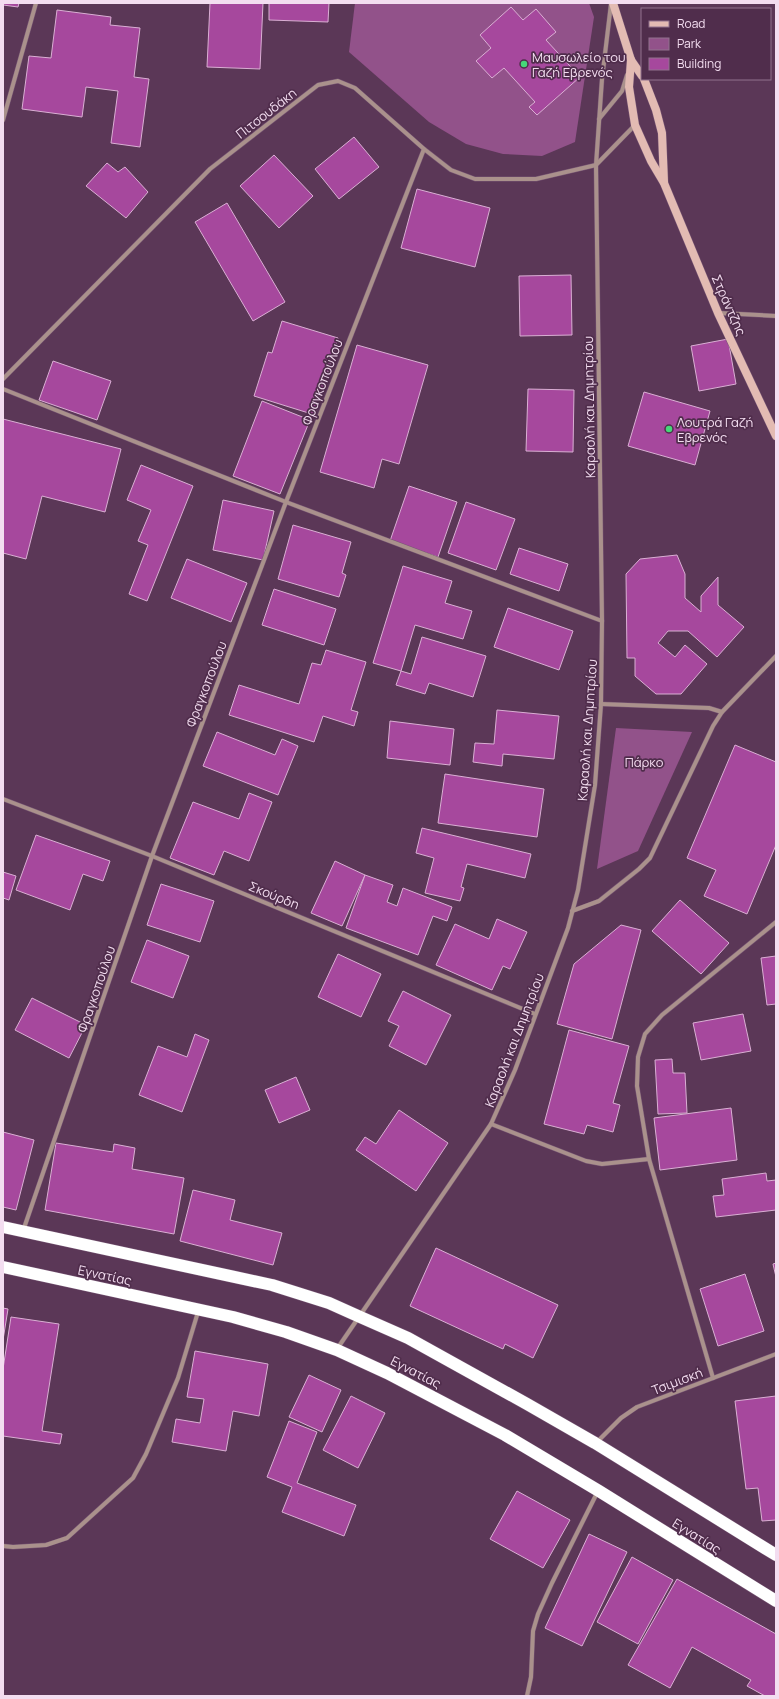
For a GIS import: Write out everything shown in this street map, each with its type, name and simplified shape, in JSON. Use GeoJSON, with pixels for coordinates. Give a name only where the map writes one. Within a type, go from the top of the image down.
{"type":"FeatureCollection","features":[{"type":"Feature","properties":{"kind":"highway","name":"Εγνατίας"},"geometry":{"type":"LineString","coordinates":[[3,1228],[272,1285],[329,1303],[408,1338],[595,1443],[776,1555]]}},
{"type":"Feature","properties":{"kind":"highway","name":"Εγνατίας"},"geometry":{"type":"LineString","coordinates":[[3,1267],[199,1309],[260,1324],[337,1350],[447,1404],[505,1435],[599,1491],[776,1601]]}},
{"type":"Feature","properties":{"kind":"street"},"geometry":{"type":"LineString","coordinates":[[3,120],[36,3]]}},
{"type":"Feature","properties":{"kind":"street","name":"Στράντζης"},"geometry":{"type":"LineString","coordinates":[[612,3],[630,60],[630,91],[635,125],[651,161],[664,183],[718,313],[776,436]]}},
{"type":"Feature","properties":{"kind":"street","name":"Καραολή και Δημητρίου"},"geometry":{"type":"LineString","coordinates":[[337,1350],[358,1316],[492,1124],[515,1070],[568,928],[591,818],[596,778],[601,704],[602,622],[596,165],[604,57],[612,3]]}},
{"type":"Feature","properties":{"kind":"street"},"geometry":{"type":"LineString","coordinates":[[599,119],[622,91],[630,60]]}},
{"type":"Feature","properties":{"kind":"street","name":"Στράντζης"},"geometry":{"type":"LineString","coordinates":[[630,60],[641,75]]}},
{"type":"Feature","properties":{"kind":"street","name":"Πιτσουδάκη"},"geometry":{"type":"LineString","coordinates":[[3,379],[210,169],[318,85],[338,80],[355,88],[424,149],[452,170],[475,179],[536,179],[596,165]]}},
{"type":"Feature","properties":{"kind":"street","name":"Στράντζης"},"geometry":{"type":"LineString","coordinates":[[644,80],[656,110],[662,133],[664,183]]}},
{"type":"Feature","properties":{"kind":"street"},"geometry":{"type":"LineString","coordinates":[[596,165],[635,125]]}},
{"type":"Feature","properties":{"kind":"street","name":"Φραγκοπούλου"},"geometry":{"type":"LineString","coordinates":[[23,1232],[152,856],[286,502],[424,149]]}},
{"type":"Feature","properties":{"kind":"street"},"geometry":{"type":"LineString","coordinates":[[718,313],[776,316]]}},
{"type":"Feature","properties":{"kind":"street"},"geometry":{"type":"LineString","coordinates":[[3,389],[286,502],[602,622]]}},
{"type":"Feature","properties":{"kind":"street"},"geometry":{"type":"LineString","coordinates":[[572,911],[599,901],[639,869],[650,858],[713,726],[722,712],[776,656]]}},
{"type":"Feature","properties":{"kind":"street"},"geometry":{"type":"LineString","coordinates":[[601,704],[709,708],[722,712]]}},
{"type":"Feature","properties":{"kind":"street","name":"Σκούρδη"},"geometry":{"type":"LineString","coordinates":[[3,799],[152,856],[535,1014]]}},
{"type":"Feature","properties":{"kind":"street"},"geometry":{"type":"LineString","coordinates":[[713,1378],[649,1159],[637,1086],[638,1057],[645,1034],[662,1015],[776,922]]}},
{"type":"Feature","properties":{"kind":"street"},"geometry":{"type":"LineString","coordinates":[[492,1124],[586,1161],[602,1164],[649,1159]]}},
{"type":"Feature","properties":{"kind":"street"},"geometry":{"type":"LineString","coordinates":[[3,1546],[13,1547],[46,1545],[67,1538],[133,1478],[146,1454],[178,1378],[199,1309]]}},
{"type":"Feature","properties":{"kind":"street","name":"Τσιμισκή"},"geometry":{"type":"LineString","coordinates":[[595,1443],[621,1418],[636,1407],[776,1354]]}},
{"type":"Feature","properties":{"kind":"street"},"geometry":{"type":"LineString","coordinates":[[527,1696],[531,1677],[533,1631],[538,1614],[552,1583],[599,1491]]}},
{"type":"Feature","properties":{"kind":"green space"},"geometry":{"type":"Polygon","coordinates":[[[355,3],[589,3],[594,17],[575,142],[542,156],[503,154],[466,144],[429,122],[349,52],[355,3]]]}},
{"type":"Feature","properties":{"kind":"green space","name":"Πάρκο"},"geometry":{"type":"Polygon","coordinates":[[[616,728],[692,732],[638,851],[597,869],[616,728]]]}},
{"type":"Feature","properties":{"kind":"building"},"geometry":{"type":"Polygon","coordinates":[[[3,3],[19,3],[18,7],[3,5],[3,3]]]}},
{"type":"Feature","properties":{"kind":"building"},"geometry":{"type":"Polygon","coordinates":[[[210,3],[263,3],[260,69],[207,67],[210,3]]]}},
{"type":"Feature","properties":{"kind":"building"},"geometry":{"type":"Polygon","coordinates":[[[269,3],[329,3],[328,22],[269,20],[269,3]]]}},
{"type":"Feature","properties":{"kind":"building","name":"Μαυσωλείο του Γαζή Εβρενός"},"geometry":{"type":"Polygon","coordinates":[[[511,7],[523,20],[536,9],[556,32],[546,40],[580,77],[537,115],[529,107],[535,102],[504,68],[492,78],[476,61],[491,48],[480,35],[511,7]]]}},
{"type":"Feature","properties":{"kind":"building"},"geometry":{"type":"Polygon","coordinates":[[[57,10],[111,17],[110,25],[140,28],[134,77],[149,79],[140,147],[111,143],[118,91],[86,87],[82,117],[22,109],[29,56],[51,58],[57,10]]]}},
{"type":"Feature","properties":{"kind":"building"},"geometry":{"type":"Polygon","coordinates":[[[354,137],[379,167],[339,199],[315,169],[354,137]]]}},
{"type":"Feature","properties":{"kind":"building"},"geometry":{"type":"Polygon","coordinates":[[[274,155],[313,196],[279,228],[240,186],[274,155]]]}},
{"type":"Feature","properties":{"kind":"building"},"geometry":{"type":"Polygon","coordinates":[[[107,163],[118,172],[125,167],[148,192],[126,218],[86,186],[107,163]]]}},
{"type":"Feature","properties":{"kind":"building"},"geometry":{"type":"Polygon","coordinates":[[[417,189],[490,208],[475,267],[401,248],[417,189]]]}},
{"type":"Feature","properties":{"kind":"building"},"geometry":{"type":"Polygon","coordinates":[[[227,203],[285,302],[253,321],[195,222],[227,203]]]}},
{"type":"Feature","properties":{"kind":"building"},"geometry":{"type":"Polygon","coordinates":[[[571,275],[572,335],[520,336],[519,276],[571,275]]]}},
{"type":"Feature","properties":{"kind":"building"},"geometry":{"type":"Polygon","coordinates":[[[282,321],[338,338],[315,415],[254,396],[268,352],[272,353],[282,321]]]}},
{"type":"Feature","properties":{"kind":"building"},"geometry":{"type":"Polygon","coordinates":[[[728,339],[736,384],[699,391],[691,346],[728,339]]]}},
{"type":"Feature","properties":{"kind":"building"},"geometry":{"type":"Polygon","coordinates":[[[357,345],[428,365],[399,464],[382,459],[374,488],[320,472],[357,345]]]}},
{"type":"Feature","properties":{"kind":"building"},"geometry":{"type":"Polygon","coordinates":[[[53,361],[111,381],[97,420],[39,400],[53,361]]]}},
{"type":"Feature","properties":{"kind":"building"},"geometry":{"type":"Polygon","coordinates":[[[528,389],[574,390],[573,452],[526,451],[528,389]]]}},
{"type":"Feature","properties":{"kind":"building","name":"Λουτρά Γαζή Εβρενός"},"geometry":{"type":"Polygon","coordinates":[[[644,392],[710,411],[695,465],[628,446],[644,392]]]}},
{"type":"Feature","properties":{"kind":"building"},"geometry":{"type":"Polygon","coordinates":[[[262,401],[310,420],[280,494],[233,476],[262,401]]]}},
{"type":"Feature","properties":{"kind":"building"},"geometry":{"type":"Polygon","coordinates":[[[3,419],[121,449],[105,512],[42,496],[26,559],[3,553],[3,419]]]}},
{"type":"Feature","properties":{"kind":"building"},"geometry":{"type":"Polygon","coordinates":[[[141,465],[193,486],[147,601],[129,594],[148,545],[138,541],[151,510],[127,500],[141,465]]]}},
{"type":"Feature","properties":{"kind":"building"},"geometry":{"type":"Polygon","coordinates":[[[409,486],[457,502],[438,557],[390,541],[409,486]]]}},
{"type":"Feature","properties":{"kind":"building"},"geometry":{"type":"Polygon","coordinates":[[[223,500],[274,511],[263,560],[213,550],[223,500]]]}},
{"type":"Feature","properties":{"kind":"building"},"geometry":{"type":"Polygon","coordinates":[[[466,502],[515,519],[496,570],[448,553],[466,502]]]}},
{"type":"Feature","properties":{"kind":"building"},"geometry":{"type":"Polygon","coordinates":[[[293,525],[351,542],[342,573],[346,575],[339,597],[278,579],[293,525]]]}},
{"type":"Feature","properties":{"kind":"building"},"geometry":{"type":"Polygon","coordinates":[[[519,548],[568,564],[559,591],[510,574],[519,548]]]}},
{"type":"Feature","properties":{"kind":"building"},"geometry":{"type":"Polygon","coordinates":[[[677,555],[685,574],[685,598],[701,612],[701,596],[718,577],[718,605],[744,627],[717,657],[688,631],[668,631],[658,643],[675,657],[685,645],[707,664],[681,694],[656,694],[635,676],[635,658],[627,658],[626,574],[640,559],[677,555]]]}},
{"type":"Feature","properties":{"kind":"building"},"geometry":{"type":"Polygon","coordinates":[[[187,559],[247,583],[231,622],[171,598],[187,559]]]}},
{"type":"Feature","properties":{"kind":"building"},"geometry":{"type":"Polygon","coordinates":[[[403,566],[452,581],[445,603],[472,611],[463,639],[415,625],[401,671],[373,663],[403,566]]]}},
{"type":"Feature","properties":{"kind":"building"},"geometry":{"type":"Polygon","coordinates":[[[274,589],[336,609],[324,645],[262,625],[274,589]]]}},
{"type":"Feature","properties":{"kind":"building"},"geometry":{"type":"Polygon","coordinates":[[[508,608],[573,631],[559,670],[494,647],[508,608]]]}},
{"type":"Feature","properties":{"kind":"building"},"geometry":{"type":"Polygon","coordinates":[[[422,637],[486,656],[473,697],[429,683],[425,694],[396,685],[401,671],[411,674],[422,637]]]}},
{"type":"Feature","properties":{"kind":"building"},"geometry":{"type":"Polygon","coordinates":[[[326,650],[366,662],[351,710],[358,712],[354,726],[323,716],[314,742],[229,715],[239,685],[299,704],[312,663],[321,665],[326,650]]]}},
{"type":"Feature","properties":{"kind":"building"},"geometry":{"type":"Polygon","coordinates":[[[497,710],[559,716],[554,759],[503,754],[502,766],[473,762],[475,743],[494,744],[497,710]]]}},
{"type":"Feature","properties":{"kind":"building"},"geometry":{"type":"Polygon","coordinates":[[[390,721],[454,729],[450,765],[387,758],[390,721]]]}},
{"type":"Feature","properties":{"kind":"building"},"geometry":{"type":"Polygon","coordinates":[[[217,732],[275,755],[282,739],[298,746],[278,795],[203,766],[217,732]]]}},
{"type":"Feature","properties":{"kind":"building"},"geometry":{"type":"Polygon","coordinates":[[[735,745],[776,762],[776,845],[747,914],[704,896],[716,870],[687,858],[735,745]]]}},
{"type":"Feature","properties":{"kind":"building"},"geometry":{"type":"Polygon","coordinates":[[[445,774],[544,789],[537,837],[438,823],[445,774]]]}},
{"type":"Feature","properties":{"kind":"building"},"geometry":{"type":"Polygon","coordinates":[[[249,793],[272,802],[249,861],[224,851],[214,875],[170,858],[193,802],[239,819],[249,793]]]}},
{"type":"Feature","properties":{"kind":"building"},"geometry":{"type":"Polygon","coordinates":[[[422,828],[531,854],[525,878],[467,864],[461,887],[464,888],[460,901],[425,893],[434,858],[416,853],[422,828]]]}},
{"type":"Feature","properties":{"kind":"building"},"geometry":{"type":"Polygon","coordinates":[[[36,835],[110,861],[103,881],[83,874],[70,910],[16,890],[36,835]]]}},
{"type":"Feature","properties":{"kind":"building"},"geometry":{"type":"Polygon","coordinates":[[[335,861],[365,875],[342,926],[311,913],[335,861]]]}},
{"type":"Feature","properties":{"kind":"building"},"geometry":{"type":"Polygon","coordinates":[[[3,872],[16,876],[9,900],[3,898],[3,872]]]}},
{"type":"Feature","properties":{"kind":"building"},"geometry":{"type":"Polygon","coordinates":[[[365,875],[393,885],[387,902],[397,906],[403,888],[452,907],[447,921],[433,916],[418,955],[346,928],[365,875]]]}},
{"type":"Feature","properties":{"kind":"building"},"geometry":{"type":"Polygon","coordinates":[[[161,884],[214,901],[200,942],[147,925],[161,884]]]}},
{"type":"Feature","properties":{"kind":"building"},"geometry":{"type":"Polygon","coordinates":[[[680,900],[729,943],[701,974],[652,931],[680,900]]]}},
{"type":"Feature","properties":{"kind":"building"},"geometry":{"type":"Polygon","coordinates":[[[497,919],[527,932],[510,969],[503,966],[492,990],[436,965],[455,924],[489,939],[497,919]]]}},
{"type":"Feature","properties":{"kind":"building"},"geometry":{"type":"Polygon","coordinates":[[[621,925],[641,930],[612,1039],[557,1024],[574,964],[621,925]]]}},
{"type":"Feature","properties":{"kind":"building"},"geometry":{"type":"Polygon","coordinates":[[[147,940],[189,956],[173,998],[131,982],[147,940]]]}},
{"type":"Feature","properties":{"kind":"building"},"geometry":{"type":"Polygon","coordinates":[[[338,954],[381,974],[361,1017],[318,997],[338,954]]]}},
{"type":"Feature","properties":{"kind":"building"},"geometry":{"type":"Polygon","coordinates":[[[776,956],[776,1004],[767,1005],[761,958],[776,956]]]}},
{"type":"Feature","properties":{"kind":"building"},"geometry":{"type":"Polygon","coordinates":[[[403,991],[451,1015],[426,1065],[389,1046],[399,1026],[388,1021],[403,991]]]}},
{"type":"Feature","properties":{"kind":"building"},"geometry":{"type":"Polygon","coordinates":[[[32,998],[86,1025],[69,1058],[15,1030],[32,998]]]}},
{"type":"Feature","properties":{"kind":"building"},"geometry":{"type":"Polygon","coordinates":[[[743,1014],[751,1051],[701,1060],[693,1023],[743,1014]]]}},
{"type":"Feature","properties":{"kind":"building"},"geometry":{"type":"Polygon","coordinates":[[[569,1030],[629,1046],[613,1103],[620,1105],[613,1132],[587,1125],[584,1134],[544,1124],[569,1030]]]}},
{"type":"Feature","properties":{"kind":"building"},"geometry":{"type":"Polygon","coordinates":[[[195,1034],[209,1040],[182,1112],[139,1095],[158,1046],[187,1057],[195,1034]]]}},
{"type":"Feature","properties":{"kind":"building"},"geometry":{"type":"Polygon","coordinates":[[[672,1059],[673,1073],[685,1073],[687,1113],[658,1114],[655,1060],[672,1059]]]}},
{"type":"Feature","properties":{"kind":"building"},"geometry":{"type":"Polygon","coordinates":[[[296,1077],[310,1110],[279,1123],[265,1090],[296,1077]]]}},
{"type":"Feature","properties":{"kind":"building"},"geometry":{"type":"Polygon","coordinates":[[[731,1108],[737,1160],[660,1170],[654,1118],[731,1108]]]}},
{"type":"Feature","properties":{"kind":"building"},"geometry":{"type":"Polygon","coordinates":[[[399,1110],[448,1143],[416,1191],[356,1150],[365,1137],[376,1144],[399,1110]]]}},
{"type":"Feature","properties":{"kind":"building"},"geometry":{"type":"Polygon","coordinates":[[[3,1132],[34,1140],[16,1210],[3,1207],[3,1132]]]}},
{"type":"Feature","properties":{"kind":"building"},"geometry":{"type":"Polygon","coordinates":[[[56,1143],[113,1152],[114,1144],[135,1148],[132,1169],[184,1178],[174,1234],[45,1210],[56,1143]]]}},
{"type":"Feature","properties":{"kind":"building"},"geometry":{"type":"Polygon","coordinates":[[[766,1173],[767,1181],[776,1180],[776,1210],[716,1217],[713,1196],[724,1195],[722,1179],[766,1173]]]}},
{"type":"Feature","properties":{"kind":"building"},"geometry":{"type":"Polygon","coordinates":[[[193,1190],[235,1200],[230,1220],[282,1233],[273,1265],[180,1241],[193,1190]]]}},
{"type":"Feature","properties":{"kind":"building"},"geometry":{"type":"Polygon","coordinates":[[[436,1248],[558,1305],[533,1358],[505,1344],[503,1349],[410,1306],[436,1248]]]}},
{"type":"Feature","properties":{"kind":"building"},"geometry":{"type":"Polygon","coordinates":[[[776,1263],[776,1277],[773,1264],[776,1263]]]}},
{"type":"Feature","properties":{"kind":"building"},"geometry":{"type":"Polygon","coordinates":[[[745,1274],[764,1331],[718,1346],[700,1289],[745,1274]]]}},
{"type":"Feature","properties":{"kind":"building"},"geometry":{"type":"Polygon","coordinates":[[[3,1308],[8,1309],[3,1340],[3,1308]]]}},
{"type":"Feature","properties":{"kind":"building"},"geometry":{"type":"Polygon","coordinates":[[[11,1317],[59,1324],[42,1431],[62,1434],[60,1444],[3,1436],[3,1369],[11,1317]]]}},
{"type":"Feature","properties":{"kind":"building"},"geometry":{"type":"Polygon","coordinates":[[[195,1351],[268,1364],[259,1416],[233,1411],[226,1451],[172,1442],[176,1419],[200,1423],[204,1399],[187,1397],[195,1351]]]}},
{"type":"Feature","properties":{"kind":"building"},"geometry":{"type":"Polygon","coordinates":[[[309,1375],[341,1390],[322,1432],[289,1417],[309,1375]]]}},
{"type":"Feature","properties":{"kind":"building"},"geometry":{"type":"Polygon","coordinates":[[[351,1396],[385,1413],[358,1468],[323,1450],[351,1396]]]}},
{"type":"Feature","properties":{"kind":"building"},"geometry":{"type":"Polygon","coordinates":[[[776,1396],[776,1520],[762,1521],[758,1488],[746,1489],[735,1401],[776,1396]]]}},
{"type":"Feature","properties":{"kind":"building"},"geometry":{"type":"Polygon","coordinates":[[[289,1421],[317,1432],[297,1483],[356,1505],[344,1536],[282,1512],[292,1487],[267,1477],[289,1421]]]}},
{"type":"Feature","properties":{"kind":"building"},"geometry":{"type":"Polygon","coordinates":[[[517,1491],[570,1520],[543,1568],[490,1539],[517,1491]]]}},
{"type":"Feature","properties":{"kind":"building"},"geometry":{"type":"Polygon","coordinates":[[[589,1534],[627,1552],[582,1646],[545,1628],[589,1534]]]}},
{"type":"Feature","properties":{"kind":"building"},"geometry":{"type":"Polygon","coordinates":[[[632,1557],[673,1580],[638,1644],[597,1622],[632,1557]]]}},
{"type":"Feature","properties":{"kind":"building"},"geometry":{"type":"Polygon","coordinates":[[[677,1579],[776,1634],[776,1696],[765,1696],[747,1686],[751,1680],[692,1647],[670,1688],[628,1665],[677,1579]]]}},
{"type":"Feature","properties":{"kind":"place","name":"Μαυσωλείο του Γαζή Εβρενός"},"geometry":{"type":"Point","coordinates":[524,64]}},
{"type":"Feature","properties":{"kind":"place","name":"Λουτρά Γαζή Εβρενός"},"geometry":{"type":"Point","coordinates":[669,429]}}]}
